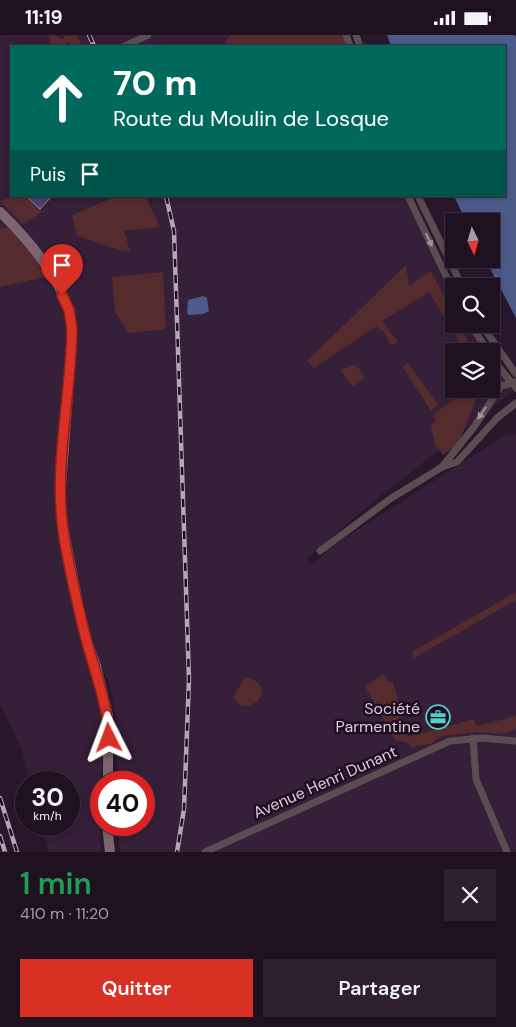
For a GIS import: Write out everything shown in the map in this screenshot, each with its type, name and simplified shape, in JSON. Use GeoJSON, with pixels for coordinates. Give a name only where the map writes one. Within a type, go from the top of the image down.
{"type":"FeatureCollection","features":[{"type":"Feature","properties":{"kind":"street"},"geometry":{"type":"LineString","coordinates":[[127,45],[148,35]]}},
{"type":"Feature","properties":{"kind":"street"},"geometry":{"type":"LineString","coordinates":[[408,197],[447,278]]}},
{"type":"Feature","properties":{"kind":"street"},"geometry":{"type":"LineString","coordinates":[[418,197],[458,278]]}},
{"type":"Feature","properties":{"kind":"street"},"geometry":{"type":"LineString","coordinates":[[0,212],[32,244],[55,281],[69,310],[72,345],[60,500],[84,633],[96,666],[108,715],[108,771]]}},
{"type":"Feature","properties":{"kind":"street"},"geometry":{"type":"LineString","coordinates":[[487,333],[516,374]]}},
{"type":"Feature","properties":{"kind":"street"},"geometry":{"type":"LineString","coordinates":[[500,368],[514,384]]}},
{"type":"Feature","properties":{"kind":"street"},"geometry":{"type":"LineString","coordinates":[[442,467],[474,427],[501,386],[500,376]]}},
{"type":"Feature","properties":{"kind":"street"},"geometry":{"type":"LineString","coordinates":[[501,386],[514,384]]}},
{"type":"Feature","properties":{"kind":"street"},"geometry":{"type":"LineString","coordinates":[[320,551],[390,499],[442,467],[457,462],[497,418],[516,403]]}},
{"type":"Feature","properties":{"kind":"street"},"geometry":{"type":"LineString","coordinates":[[473,738],[476,779],[507,852]]}},
{"type":"Feature","properties":{"kind":"street","name":"Avenue Henri Dunant"},"geometry":{"type":"LineString","coordinates":[[205,852],[450,741],[473,738],[516,741]]}},
{"type":"Feature","properties":{"kind":"street"},"geometry":{"type":"LineString","coordinates":[[108,836],[110,852]]}},
{"type":"Feature","properties":{"kind":"shaded area"},"geometry":{"type":"Polygon","coordinates":[[[0,35],[350,35],[354,45],[10,45],[10,197],[405,197],[445,284],[445,333],[472,333],[479,343],[445,343],[445,398],[500,398],[500,373],[513,391],[367,507],[306,559],[311,565],[343,539],[504,436],[516,434],[516,852],[120,852],[119,836],[155,836],[155,771],[118,771],[116,721],[110,684],[101,668],[91,635],[65,509],[78,337],[72,308],[0,208],[0,35]]]}},
{"type":"Feature","properties":{"kind":"shaded area"},"geometry":{"type":"Polygon","coordinates":[[[49,35],[55,35],[62,39],[65,36],[76,35],[82,45],[72,45],[67,42],[65,45],[51,45],[49,35]]]}},
{"type":"Feature","properties":{"kind":"shaded area"},"geometry":{"type":"Polygon","coordinates":[[[230,35],[343,35],[347,45],[226,45],[230,35]]]}},
{"type":"Feature","properties":{"kind":"shaded area"},"geometry":{"type":"Polygon","coordinates":[[[13,197],[25,197],[43,211],[23,224],[0,201],[13,197]]]}},
{"type":"Feature","properties":{"kind":"shaded area"},"geometry":{"type":"Polygon","coordinates":[[[115,197],[145,197],[160,227],[124,231],[130,251],[126,251],[77,236],[72,215],[115,197]]]}},
{"type":"Feature","properties":{"kind":"shaded area"},"geometry":{"type":"Polygon","coordinates":[[[0,220],[25,242],[46,275],[67,317],[64,391],[56,470],[57,521],[102,717],[104,735],[102,771],[90,771],[90,836],[100,836],[101,852],[49,852],[44,836],[80,836],[80,771],[27,771],[22,751],[0,703],[0,220]]]}},
{"type":"Feature","properties":{"kind":"shaded area"},"geometry":{"type":"Polygon","coordinates":[[[7,227],[19,236],[29,249],[45,277],[0,287],[0,229],[7,227]]]}},
{"type":"Feature","properties":{"kind":"shaded area"},"geometry":{"type":"Polygon","coordinates":[[[406,265],[409,286],[431,271],[445,298],[445,318],[429,292],[382,321],[398,342],[391,345],[383,330],[380,331],[377,326],[314,368],[307,361],[406,265]]]}},
{"type":"Feature","properties":{"kind":"shaded area"},"geometry":{"type":"Polygon","coordinates":[[[163,272],[166,329],[129,333],[115,312],[112,277],[163,272]]]}},
{"type":"Feature","properties":{"kind":"shaded area"},"geometry":{"type":"Polygon","coordinates":[[[454,333],[463,333],[469,343],[460,343],[454,333]]]}},
{"type":"Feature","properties":{"kind":"shaded area"},"geometry":{"type":"Polygon","coordinates":[[[408,363],[438,405],[431,411],[403,367],[408,363]]]}},
{"type":"Feature","properties":{"kind":"shaded area"},"geometry":{"type":"Polygon","coordinates":[[[351,365],[357,366],[364,376],[361,381],[353,385],[351,385],[341,370],[351,365]]]}},
{"type":"Feature","properties":{"kind":"shaded area"},"geometry":{"type":"Polygon","coordinates":[[[457,398],[476,398],[458,445],[443,455],[435,444],[431,425],[436,421],[433,414],[457,398]]]}},
{"type":"Feature","properties":{"kind":"shaded area"},"geometry":{"type":"Polygon","coordinates":[[[516,592],[516,600],[414,658],[412,652],[516,592]]]}},
{"type":"Feature","properties":{"kind":"shaded area"},"geometry":{"type":"Polygon","coordinates":[[[384,674],[388,682],[393,682],[408,737],[474,719],[477,726],[516,716],[516,728],[502,734],[476,732],[442,736],[431,744],[411,747],[408,743],[395,740],[365,686],[384,674]]]}},
{"type":"Feature","properties":{"kind":"shaded area"},"geometry":{"type":"Polygon","coordinates":[[[245,677],[253,679],[258,683],[262,693],[256,702],[241,706],[233,697],[245,677]]]}},
{"type":"Feature","properties":{"kind":"water"},"geometry":{"type":"Polygon","coordinates":[[[387,35],[515,35],[516,37],[516,318],[500,288],[500,278],[495,278],[490,268],[500,268],[500,213],[462,213],[454,197],[506,197],[506,45],[391,45],[387,35]]]}},
{"type":"Feature","properties":{"kind":"water"},"geometry":{"type":"Polygon","coordinates":[[[203,296],[207,298],[209,311],[203,314],[189,315],[187,313],[188,300],[203,296]]]}},
{"type":"Feature","properties":{"kind":"building"},"geometry":{"type":"Polygon","coordinates":[[[27,197],[51,197],[40,209],[27,197]]]}},
{"type":"Feature","properties":{"kind":"railway"},"geometry":{"type":"LineString","coordinates":[[89,35],[94,45]]}},
{"type":"Feature","properties":{"kind":"railway"},"geometry":{"type":"LineString","coordinates":[[166,197],[174,231],[189,679],[184,809],[177,852]]}},
{"type":"Feature","properties":{"kind":"railway"},"geometry":{"type":"LineString","coordinates":[[0,798],[17,852]]}},
{"type":"Feature","properties":{"kind":"railway"},"geometry":{"type":"LineString","coordinates":[[0,836],[5,852]]}},
{"type":"Feature","properties":{"kind":"place","name":"Société Parmentine"},"geometry":{"type":"Point","coordinates":[438,717]}},
{"type":"Feature","properties":{"kind":"route"},"geometry":{"type":"LineString","coordinates":[[62,295],[69,310],[72,345],[60,500],[67,551],[84,633],[96,666],[108,715],[109,738]]}}]}
